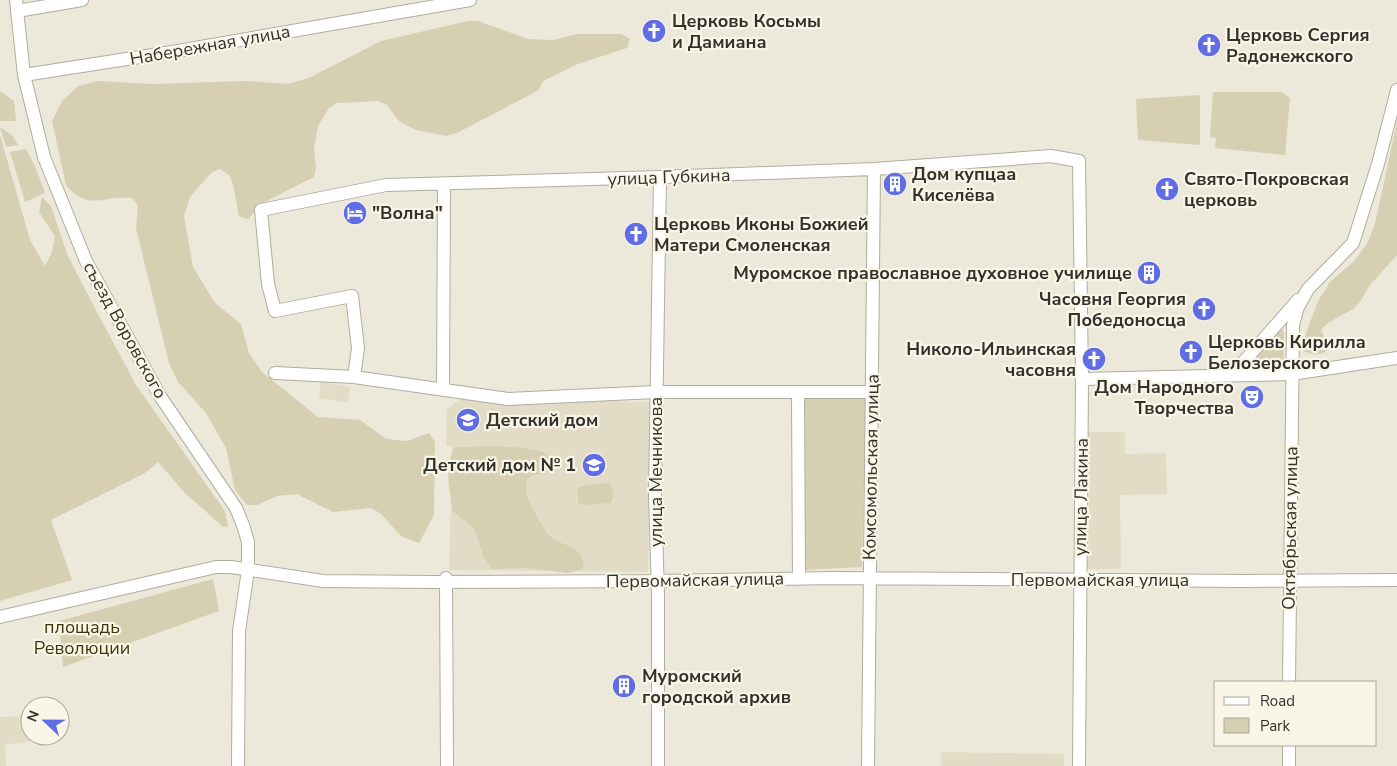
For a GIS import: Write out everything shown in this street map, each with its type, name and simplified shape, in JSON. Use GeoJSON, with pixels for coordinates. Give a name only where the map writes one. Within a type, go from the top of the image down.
{"type":"FeatureCollection","features":[{"type":"Feature","properties":{"kind":"street"},"geometry":{"type":"LineString","coordinates":[[24,75],[16,5],[82,0]]}},
{"type":"Feature","properties":{"kind":"street","name":"Набережная улица"},"geometry":{"type":"LineString","coordinates":[[24,75],[182,50],[470,0]]}},
{"type":"Feature","properties":{"kind":"street","name":"съезд Воровского"},"geometry":{"type":"LineString","coordinates":[[24,75],[44,156],[86,261],[160,396],[236,508],[244,525],[248,542],[248,570],[239,631],[238,766]]}},
{"type":"Feature","properties":{"kind":"street"},"geometry":{"type":"LineString","coordinates":[[1232,375],[1308,289],[1353,243],[1378,164],[1397,90]]}},
{"type":"Feature","properties":{"kind":"street","name":"улица Губкина"},"geometry":{"type":"LineString","coordinates":[[354,378],[358,348],[352,296],[275,311],[268,284],[261,210],[386,185],[874,169],[1051,156],[1079,161]]}},
{"type":"Feature","properties":{"kind":"street","name":"улица Лакина"},"geometry":{"type":"LineString","coordinates":[[1079,161],[1082,379],[1079,766]]}},
{"type":"Feature","properties":{"kind":"street","name":"Комсомольская улица"},"geometry":{"type":"LineString","coordinates":[[868,766],[874,169]]}},
{"type":"Feature","properties":{"kind":"street","name":"улица Мечникова"},"geometry":{"type":"LineString","coordinates":[[658,766],[657,581],[654,495],[660,177]]}},
{"type":"Feature","properties":{"kind":"street"},"geometry":{"type":"LineString","coordinates":[[443,390],[444,184]]}},
{"type":"Feature","properties":{"kind":"street","name":"Октябрьская улица"},"geometry":{"type":"LineString","coordinates":[[1289,681],[1293,325],[1298,307],[1308,289]]}},
{"type":"Feature","properties":{"kind":"street"},"geometry":{"type":"LineString","coordinates":[[1082,379],[1292,374],[1397,358]]}},
{"type":"Feature","properties":{"kind":"street"},"geometry":{"type":"LineString","coordinates":[[275,373],[354,378],[508,399],[655,392],[873,392]]}},
{"type":"Feature","properties":{"kind":"street"},"geometry":{"type":"LineString","coordinates":[[798,392],[799,579]]}},
{"type":"Feature","properties":{"kind":"street","name":"Первомайская улица"},"geometry":{"type":"LineString","coordinates":[[0,617],[216,567],[231,567],[323,581],[799,579],[1397,580]]}},
{"type":"Feature","properties":{"kind":"street"},"geometry":{"type":"LineString","coordinates":[[447,580],[447,766]]}},
{"type":"Feature","properties":{"kind":"street"},"geometry":{"type":"LineString","coordinates":[[1289,746],[1289,766]]}},
{"type":"Feature","properties":{"kind":"shaded area"},"geometry":{"type":"Polygon","coordinates":[[[321,382],[350,387],[348,403],[319,398],[321,382]]]}},
{"type":"Feature","properties":{"kind":"shaded area"},"geometry":{"type":"Polygon","coordinates":[[[462,398],[651,402],[648,572],[449,570],[452,446],[446,446],[447,409],[462,398]]]}},
{"type":"Feature","properties":{"kind":"shaded area"},"geometry":{"type":"Polygon","coordinates":[[[1084,432],[1125,432],[1125,454],[1166,453],[1167,494],[1120,495],[1121,569],[1086,569],[1084,432]]]}},
{"type":"Feature","properties":{"kind":"shaded area"},"geometry":{"type":"Polygon","coordinates":[[[20,716],[20,743],[5,745],[6,766],[0,766],[0,717],[20,716]]]}},
{"type":"Feature","properties":{"kind":"shaded area"},"geometry":{"type":"Polygon","coordinates":[[[941,752],[1064,754],[1064,766],[941,766],[941,752]]]}},
{"type":"Feature","properties":{"kind":"green space"},"geometry":{"type":"Polygon","coordinates":[[[468,21],[478,21],[528,39],[553,40],[577,34],[621,34],[630,39],[627,48],[578,64],[543,81],[539,90],[457,133],[446,136],[416,130],[399,121],[387,105],[378,101],[337,103],[329,108],[318,126],[314,148],[316,168],[314,177],[263,203],[248,219],[239,216],[233,184],[229,175],[220,169],[212,172],[190,197],[184,216],[193,267],[215,303],[241,324],[249,353],[262,372],[318,417],[360,420],[385,438],[395,440],[407,441],[429,433],[435,442],[434,515],[419,543],[402,537],[380,513],[371,508],[333,512],[297,494],[277,496],[257,505],[247,505],[235,490],[226,448],[206,413],[178,382],[169,363],[136,228],[138,206],[132,198],[90,200],[82,198],[66,185],[52,121],[62,101],[78,86],[98,81],[152,84],[246,81],[288,84],[309,78],[381,41],[468,21]]]}},
{"type":"Feature","properties":{"kind":"green space"},"geometry":{"type":"Polygon","coordinates":[[[0,91],[14,101],[16,121],[0,121],[0,91]]]}},
{"type":"Feature","properties":{"kind":"green space"},"geometry":{"type":"Polygon","coordinates":[[[1213,92],[1282,92],[1290,98],[1285,155],[1215,148],[1216,138],[1210,137],[1213,92]]]}},
{"type":"Feature","properties":{"kind":"green space"},"geometry":{"type":"Polygon","coordinates":[[[1200,95],[1200,145],[1138,140],[1136,99],[1200,95]]]}},
{"type":"Feature","properties":{"kind":"green space"},"geometry":{"type":"Polygon","coordinates":[[[1397,122],[1397,255],[1370,285],[1360,302],[1353,309],[1328,323],[1321,330],[1330,349],[1317,354],[1303,351],[1303,341],[1318,301],[1330,282],[1354,261],[1367,244],[1375,224],[1397,122]]]}},
{"type":"Feature","properties":{"kind":"green space"},"geometry":{"type":"Polygon","coordinates":[[[0,127],[12,135],[18,145],[6,147],[0,127]]]}},
{"type":"Feature","properties":{"kind":"green space"},"geometry":{"type":"Polygon","coordinates":[[[0,135],[30,240],[45,266],[52,252],[55,236],[39,212],[42,197],[51,206],[67,254],[136,385],[225,511],[228,526],[223,527],[184,492],[158,462],[145,473],[51,520],[72,580],[0,601],[0,135]]]}},
{"type":"Feature","properties":{"kind":"green space"},"geometry":{"type":"Polygon","coordinates":[[[26,149],[35,166],[45,193],[25,202],[10,152],[26,149]]]}},
{"type":"Feature","properties":{"kind":"green space"},"geometry":{"type":"Polygon","coordinates":[[[1280,329],[1284,333],[1284,366],[1280,369],[1247,369],[1278,330],[1280,329]]]}},
{"type":"Feature","properties":{"kind":"green space"},"geometry":{"type":"Polygon","coordinates":[[[802,394],[866,396],[862,567],[803,570],[802,394]]]}},
{"type":"Feature","properties":{"kind":"green space"},"geometry":{"type":"Polygon","coordinates":[[[455,447],[517,447],[541,452],[549,456],[555,466],[549,473],[530,477],[527,481],[527,497],[537,517],[550,536],[579,552],[584,564],[582,569],[567,573],[527,568],[492,569],[483,556],[473,527],[453,512],[448,471],[451,455],[455,447]]]}},
{"type":"Feature","properties":{"kind":"green space"},"geometry":{"type":"Polygon","coordinates":[[[610,484],[613,491],[611,503],[582,505],[578,503],[578,488],[610,484]]]}},
{"type":"Feature","properties":{"kind":"green space","name":"площадь Революции"},"geometry":{"type":"Polygon","coordinates":[[[213,579],[219,611],[63,667],[59,621],[213,579]]]}},
{"type":"Feature","properties":{"kind":"place","name":"Церковь Косьмы и Дамиана"},"geometry":{"type":"Point","coordinates":[654,31]}},
{"type":"Feature","properties":{"kind":"place","name":"Церковь Сергия Радонежского"},"geometry":{"type":"Point","coordinates":[1209,45]}},
{"type":"Feature","properties":{"kind":"place","name":"Дом купцаа Киселёва"},"geometry":{"type":"Point","coordinates":[895,184]}},
{"type":"Feature","properties":{"kind":"place","name":"Свято-Покровская церковь"},"geometry":{"type":"Point","coordinates":[1167,189]}},
{"type":"Feature","properties":{"kind":"place","name":"\"Волна\""},"geometry":{"type":"Point","coordinates":[355,213]}},
{"type":"Feature","properties":{"kind":"place","name":"Церковь Иконы Божией Матери Смоленская"},"geometry":{"type":"Point","coordinates":[636,234]}},
{"type":"Feature","properties":{"kind":"place","name":"Муромское православное духовное училище"},"geometry":{"type":"Point","coordinates":[1149,273]}},
{"type":"Feature","properties":{"kind":"place","name":"Часовня Георгия Победоносца"},"geometry":{"type":"Point","coordinates":[1204,309]}},
{"type":"Feature","properties":{"kind":"place","name":"Церковь Кирилла Белозерского"},"geometry":{"type":"Point","coordinates":[1191,352]}},
{"type":"Feature","properties":{"kind":"place","name":"Николо-Ильинская часовня"},"geometry":{"type":"Point","coordinates":[1094,359]}},
{"type":"Feature","properties":{"kind":"place","name":"Дом Народного Творчества"},"geometry":{"type":"Point","coordinates":[1252,397]}},
{"type":"Feature","properties":{"kind":"place","name":"Детский дом"},"geometry":{"type":"Point","coordinates":[468,420]}},
{"type":"Feature","properties":{"kind":"place","name":"Детский дом № 1"},"geometry":{"type":"Point","coordinates":[594,465]}},
{"type":"Feature","properties":{"kind":"place","name":"Муромский городской архив"},"geometry":{"type":"Point","coordinates":[624,686]}}]}
